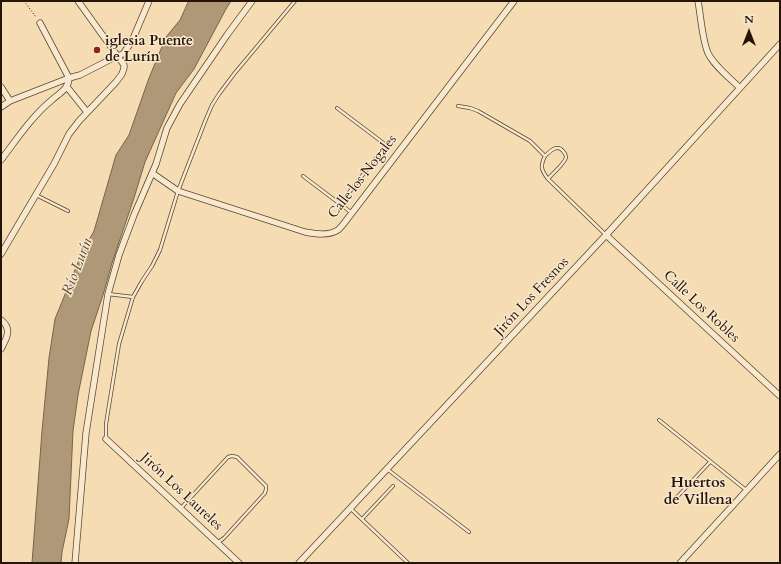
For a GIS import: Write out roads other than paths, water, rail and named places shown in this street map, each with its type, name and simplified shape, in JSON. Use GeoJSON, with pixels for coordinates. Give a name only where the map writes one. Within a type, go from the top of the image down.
{"type":"FeatureCollection","features":[{"type":"Feature","properties":{"kind":"street"},"geometry":{"type":"LineString","coordinates":[[1,254],[54,164],[69,134],[87,112],[116,82],[122,74],[124,68],[124,65],[78,1]]}},
{"type":"Feature","properties":{"kind":"street"},"geometry":{"type":"LineString","coordinates":[[83,8],[86,1]]}},
{"type":"Feature","properties":{"kind":"street"},"geometry":{"type":"LineString","coordinates":[[1,107],[10,101],[80,75],[123,54],[128,48],[149,1]]}},
{"type":"Feature","properties":{"kind":"street"},"geometry":{"type":"LineString","coordinates":[[75,563],[86,433],[108,294],[118,255],[152,173],[167,128],[180,104],[252,1]]}},
{"type":"Feature","properties":{"kind":"street","name":"Calle los Nogales"},"geometry":{"type":"LineString","coordinates":[[152,173],[178,191],[305,232],[319,234],[338,230],[514,1]]}},
{"type":"Feature","properties":{"kind":"street"},"geometry":{"type":"LineString","coordinates":[[698,1],[708,54],[715,64],[740,88]]}},
{"type":"Feature","properties":{"kind":"street"},"geometry":{"type":"LineString","coordinates":[[1,160],[27,126],[47,104],[67,87],[69,83],[69,78],[40,23]]}},
{"type":"Feature","properties":{"kind":"street","name":"Jirón Los Fresnos"},"geometry":{"type":"LineString","coordinates":[[298,563],[606,235],[780,44]]}},
{"type":"Feature","properties":{"kind":"street"},"geometry":{"type":"LineString","coordinates":[[1,87],[10,101]]}},
{"type":"Feature","properties":{"kind":"street"},"geometry":{"type":"LineString","coordinates":[[67,87],[87,112]]}},
{"type":"Feature","properties":{"kind":"street","name":"Calle Los Robles"},"geometry":{"type":"LineString","coordinates":[[606,235],[780,396]]}},
{"type":"Feature","properties":{"kind":"street"},"geometry":{"type":"LineString","coordinates":[[1,320],[5,323],[8,329],[8,336],[1,349]]}},
{"type":"Feature","properties":{"kind":"street","name":"Jirón Los Laureles"},"geometry":{"type":"LineString","coordinates":[[106,439],[239,563]]}},
{"type":"Feature","properties":{"kind":"street"},"geometry":{"type":"LineString","coordinates":[[680,563],[779,457]]}},
{"type":"Feature","properties":{"kind":"lane"},"geometry":{"type":"LineString","coordinates":[[106,439],[106,424],[119,344],[133,298],[160,250],[178,191],[212,105],[234,74],[296,1]]}},
{"type":"Feature","properties":{"kind":"lane"},"geometry":{"type":"LineString","coordinates":[[458,106],[478,111],[530,141],[545,156]]}},
{"type":"Feature","properties":{"kind":"lane"},"geometry":{"type":"LineString","coordinates":[[337,108],[386,145],[344,199],[339,203]]}},
{"type":"Feature","properties":{"kind":"lane"},"geometry":{"type":"LineString","coordinates":[[548,179],[565,160],[565,153],[561,149],[552,149],[545,156],[542,163],[542,170],[548,179],[606,235]]}},
{"type":"Feature","properties":{"kind":"lane"},"geometry":{"type":"LineString","coordinates":[[303,176],[352,213]]}},
{"type":"Feature","properties":{"kind":"lane"},"geometry":{"type":"LineString","coordinates":[[36,195],[68,211]]}},
{"type":"Feature","properties":{"kind":"lane"},"geometry":{"type":"LineString","coordinates":[[108,294],[133,298]]}},
{"type":"Feature","properties":{"kind":"lane"},"geometry":{"type":"LineString","coordinates":[[659,420],[747,490]]}},
{"type":"Feature","properties":{"kind":"lane"},"geometry":{"type":"LineString","coordinates":[[180,509],[228,457],[237,457],[266,486],[266,489],[265,493],[224,538],[217,543]]}},
{"type":"Feature","properties":{"kind":"lane"},"geometry":{"type":"LineString","coordinates":[[677,497],[710,462]]}},
{"type":"Feature","properties":{"kind":"lane"},"geometry":{"type":"LineString","coordinates":[[387,469],[469,532]]}},
{"type":"Feature","properties":{"kind":"lane"},"geometry":{"type":"LineString","coordinates":[[362,519],[393,486]]}},
{"type":"Feature","properties":{"kind":"lane"},"geometry":{"type":"LineString","coordinates":[[350,508],[408,563]]}},
{"type":"Feature","properties":{"kind":"water","name":"Río Lurín"},"geometry":{"type":"Polygon","coordinates":[[[189,1],[231,1],[194,69],[176,93],[145,162],[91,331],[78,395],[73,431],[69,519],[61,563],[32,563],[42,431],[49,358],[55,319],[81,255],[94,231],[116,155],[129,135],[149,78],[166,37],[180,20],[189,1]]]}},
{"type":"Feature","properties":{"kind":"place","name":"iglesia Puente de Lurín"},"geometry":{"type":"Point","coordinates":[97,50]}},
{"type":"Feature","properties":{"kind":"district","name":"Huertos de Villena"},"geometry":{"type":"Point","coordinates":[698,492]}}]}
